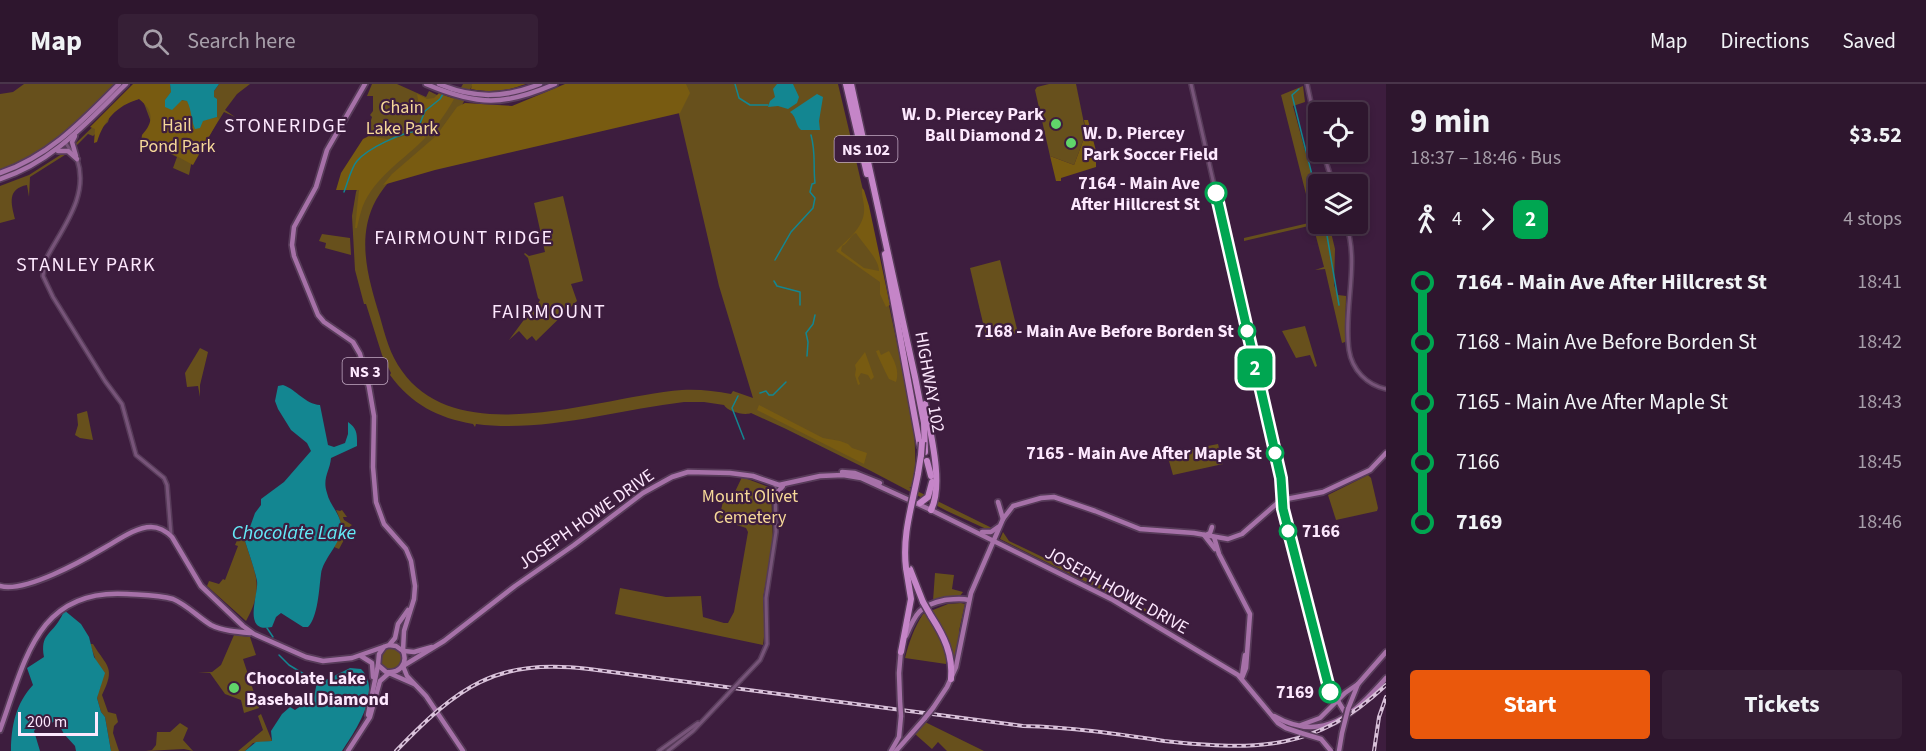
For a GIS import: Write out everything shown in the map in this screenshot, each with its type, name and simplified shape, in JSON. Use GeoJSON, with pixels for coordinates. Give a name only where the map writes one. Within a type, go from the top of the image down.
{"type":"FeatureCollection","features":[{"type":"Feature","properties":{"kind":"highway","name":"HIGHWAY 102"},"geometry":{"type":"LineString","coordinates":[[846,84],[913,377],[923,453]]}},
{"type":"Feature","properties":{"kind":"highway","name":"HIGHWAY 102"},"geometry":{"type":"LineString","coordinates":[[851,84],[924,423],[920,475],[906,526],[904,552],[911,599],[901,652]]}},
{"type":"Feature","properties":{"kind":"highway"},"geometry":{"type":"LineString","coordinates":[[880,214],[905,311],[928,423],[936,482],[932,510]]}},
{"type":"Feature","properties":{"kind":"highway"},"geometry":{"type":"LineString","coordinates":[[923,453],[932,482],[932,510]]}},
{"type":"Feature","properties":{"kind":"highway"},"geometry":{"type":"LineString","coordinates":[[921,503],[928,497],[932,482]]}},
{"type":"Feature","properties":{"kind":"highway","name":"HIGHWAY 102"},"geometry":{"type":"LineString","coordinates":[[908,569],[922,602],[947,644],[950,676]]}},
{"type":"Feature","properties":{"kind":"main road"},"geometry":{"type":"LineString","coordinates":[[45,158],[119,84]]}},
{"type":"Feature","properties":{"kind":"main road"},"geometry":{"type":"LineString","coordinates":[[0,172],[35,158],[77,132],[126,84]]}},
{"type":"Feature","properties":{"kind":"main road","name":"NS 3"},"geometry":{"type":"LineString","coordinates":[[365,84],[327,150],[316,187],[297,221],[292,245],[318,315],[324,322],[350,339],[360,354],[373,405],[373,467],[376,502],[381,519],[406,549],[411,561],[415,591],[404,631],[404,651]]}},
{"type":"Feature","properties":{"kind":"main road"},"geometry":{"type":"LineString","coordinates":[[439,84],[478,101],[500,101],[521,97],[555,84]]}},
{"type":"Feature","properties":{"kind":"main road"},"geometry":{"type":"LineString","coordinates":[[429,85],[463,95],[503,95],[540,84]]}},
{"type":"Feature","properties":{"kind":"main road"},"geometry":{"type":"LineString","coordinates":[[77,132],[72,142],[77,159]]}},
{"type":"Feature","properties":{"kind":"main road"},"geometry":{"type":"LineString","coordinates":[[0,179],[24,170],[58,151],[66,150],[77,159]]}},
{"type":"Feature","properties":{"kind":"main road"},"geometry":{"type":"LineString","coordinates":[[950,676],[958,658],[969,600],[974,586],[1003,521],[1011,509],[1041,498],[1059,498],[1140,529],[1228,539],[1242,534],[1281,500],[1323,492],[1370,470],[1386,453]]}},
{"type":"Feature","properties":{"kind":"main road","name":"JOSEPH HOWE DRIVE"},"geometry":{"type":"LineString","coordinates":[[403,666],[461,629],[505,593],[643,493],[672,477],[688,472],[730,473],[753,476],[785,485],[820,476],[853,476],[979,532],[1113,600],[1242,678],[1281,726],[1321,739],[1331,751]]}},
{"type":"Feature","properties":{"kind":"main road","name":"JOSEPH HOWE DRIVE"},"geometry":{"type":"LineString","coordinates":[[775,484],[817,473],[847,472],[867,477],[932,510]]}},
{"type":"Feature","properties":{"kind":"main road"},"geometry":{"type":"LineString","coordinates":[[775,495],[778,489],[785,485]]}},
{"type":"Feature","properties":{"kind":"main road"},"geometry":{"type":"LineString","coordinates":[[998,502],[1003,521]]}},
{"type":"Feature","properties":{"kind":"main road"},"geometry":{"type":"LineString","coordinates":[[979,532],[991,532],[1003,521]]}},
{"type":"Feature","properties":{"kind":"main road"},"geometry":{"type":"LineString","coordinates":[[0,586],[15,587],[33,582],[81,561],[114,541],[144,529],[156,528],[171,535],[198,582],[234,617],[257,634],[297,653],[333,662],[361,656],[387,646],[396,646],[404,651],[406,658],[403,666],[380,681],[374,708],[348,751]]}},
{"type":"Feature","properties":{"kind":"main road"},"geometry":{"type":"LineString","coordinates":[[1205,535],[1210,533],[1212,528]]}},
{"type":"Feature","properties":{"kind":"main road"},"geometry":{"type":"LineString","coordinates":[[1205,535],[1219,554],[1249,609],[1251,625],[1242,678]]}},
{"type":"Feature","properties":{"kind":"main road"},"geometry":{"type":"LineString","coordinates":[[1214,537],[1219,554]]}},
{"type":"Feature","properties":{"kind":"main road"},"geometry":{"type":"LineString","coordinates":[[958,598],[974,586]]}},
{"type":"Feature","properties":{"kind":"main road"},"geometry":{"type":"LineString","coordinates":[[0,730],[38,634],[58,612],[86,597],[112,594],[169,598],[182,604],[210,624],[257,634]]}},
{"type":"Feature","properties":{"kind":"main road"},"geometry":{"type":"LineString","coordinates":[[891,751],[900,733],[898,673],[901,652],[912,622],[922,608],[932,603],[958,598],[969,600]]}},
{"type":"Feature","properties":{"kind":"main road"},"geometry":{"type":"LineString","coordinates":[[364,725],[370,706],[379,652],[395,638],[400,620],[413,603]]}},
{"type":"Feature","properties":{"kind":"main road"},"geometry":{"type":"LineString","coordinates":[[235,631],[244,625]]}},
{"type":"Feature","properties":{"kind":"main road","name":"JOSEPH HOWE DRIVE"},"geometry":{"type":"LineString","coordinates":[[404,651],[414,652],[432,647]]}},
{"type":"Feature","properties":{"kind":"main road"},"geometry":{"type":"LineString","coordinates":[[1302,725],[1320,718],[1358,684],[1386,652]]}},
{"type":"Feature","properties":{"kind":"main road"},"geometry":{"type":"LineString","coordinates":[[1228,669],[1238,667],[1245,655]]}},
{"type":"Feature","properties":{"kind":"main road"},"geometry":{"type":"LineString","coordinates":[[1245,655],[1246,683]]}},
{"type":"Feature","properties":{"kind":"main road"},"geometry":{"type":"LineString","coordinates":[[361,656],[370,657],[389,673],[416,685]]}},
{"type":"Feature","properties":{"kind":"main road"},"geometry":{"type":"LineString","coordinates":[[361,656],[369,660],[373,667],[370,706]]}},
{"type":"Feature","properties":{"kind":"main road"},"geometry":{"type":"LineString","coordinates":[[403,666],[407,676],[426,696],[463,751]]}},
{"type":"Feature","properties":{"kind":"main road"},"geometry":{"type":"LineString","coordinates":[[1242,678],[1246,668]]}},
{"type":"Feature","properties":{"kind":"main road","name":"NS 102"},"geometry":{"type":"LineString","coordinates":[[896,751],[933,708],[950,676]]}},
{"type":"Feature","properties":{"kind":"main road"},"geometry":{"type":"LineString","coordinates":[[1273,716],[1287,723],[1311,728],[1324,726],[1340,720],[1357,708],[1386,678]]}},
{"type":"Feature","properties":{"kind":"main road"},"geometry":{"type":"LineString","coordinates":[[1339,748],[1346,710],[1358,684]]}},
{"type":"Feature","properties":{"kind":"main road"},"geometry":{"type":"LineString","coordinates":[[1338,700],[1346,710]]}},
{"type":"Feature","properties":{"kind":"street"},"geometry":{"type":"LineString","coordinates":[[1191,84],[1281,478],[1281,500]]}},
{"type":"Feature","properties":{"kind":"street"},"geometry":{"type":"LineString","coordinates":[[1307,84],[1311,102]]}},
{"type":"Feature","properties":{"kind":"street"},"geometry":{"type":"LineString","coordinates":[[64,141],[77,159],[81,179],[78,197],[45,261],[43,272],[45,280],[52,297],[122,404],[136,455],[164,478],[167,485],[171,535]]}},
{"type":"Feature","properties":{"kind":"street"},"geometry":{"type":"LineString","coordinates":[[1348,234],[1352,251],[1349,351],[1359,372],[1368,382],[1386,389]]}},
{"type":"Feature","properties":{"kind":"street"},"geometry":{"type":"LineString","coordinates":[[668,751],[684,740],[760,660],[767,644],[766,598],[776,541],[775,484]]}},
{"type":"Feature","properties":{"kind":"street"},"geometry":{"type":"LineString","coordinates":[[659,751],[699,722]]}},
{"type":"Feature","properties":{"kind":"green space"},"geometry":{"type":"Polygon","coordinates":[[[24,84],[123,84],[67,138],[36,160],[0,176],[0,94],[13,92],[24,84]]]}},
{"type":"Feature","properties":{"kind":"green space","name":"Hail Pond Park"},"geometry":{"type":"Polygon","coordinates":[[[133,84],[170,84],[171,92],[165,100],[187,101],[193,123],[217,117],[219,119],[193,165],[160,147],[141,142],[151,117],[144,103],[139,99],[117,110],[107,121],[97,142],[94,143],[95,129],[90,127],[133,84]]]}},
{"type":"Feature","properties":{"kind":"green space","name":"Hail Pond Park"},"geometry":{"type":"Polygon","coordinates":[[[137,84],[170,84],[171,92],[214,97],[214,91],[219,84],[250,84],[237,94],[225,110],[235,117],[224,112],[191,165],[189,175],[173,168],[177,157],[161,149],[142,98],[118,105],[111,112],[108,122],[93,136],[88,134],[76,146],[76,143],[137,84]]]}},
{"type":"Feature","properties":{"kind":"green space","name":"Chain Lake Park"},"geometry":{"type":"Polygon","coordinates":[[[372,84],[397,84],[426,97],[429,91],[439,96],[455,98],[463,84],[473,84],[450,123],[388,182],[380,194],[368,220],[366,262],[384,331],[391,352],[402,371],[427,395],[459,409],[495,414],[533,413],[573,408],[682,390],[707,390],[731,394],[733,391],[753,398],[719,286],[672,84],[838,84],[911,412],[915,468],[913,487],[909,487],[996,530],[995,533],[784,428],[751,413],[732,411],[724,405],[684,402],[554,423],[501,426],[476,424],[475,427],[473,424],[437,414],[416,402],[390,375],[366,304],[364,304],[355,270],[352,216],[356,192],[362,175],[372,117],[370,115],[373,111],[373,96],[367,96],[372,84]]]}},
{"type":"Feature","properties":{"kind":"green space"},"geometry":{"type":"Polygon","coordinates":[[[472,84],[526,84],[506,90],[492,91],[471,89],[472,84]]]}},
{"type":"Feature","properties":{"kind":"green space"},"geometry":{"type":"Polygon","coordinates":[[[565,84],[686,84],[690,93],[680,113],[435,170],[383,185],[392,174],[436,136],[457,107],[465,103],[512,106],[565,84]]]}},
{"type":"Feature","properties":{"kind":"green space"},"geometry":{"type":"Polygon","coordinates":[[[1049,84],[1076,84],[1086,133],[1074,165],[1050,156],[1035,90],[1037,87],[1049,84]]]}},
{"type":"Feature","properties":{"kind":"green space"},"geometry":{"type":"Polygon","coordinates":[[[1303,86],[1305,102],[1293,106],[1312,174],[1308,174],[1308,202],[1281,95],[1303,86]]]}},
{"type":"Feature","properties":{"kind":"green space"},"geometry":{"type":"Polygon","coordinates":[[[439,93],[454,99],[442,119],[378,182],[362,207],[357,228],[355,228],[359,190],[336,190],[341,173],[363,139],[369,136],[387,139],[401,137],[419,130],[422,123],[417,94],[427,99],[434,98],[439,93]]]}},
{"type":"Feature","properties":{"kind":"green space"},"geometry":{"type":"Polygon","coordinates":[[[1084,120],[1088,120],[1096,151],[1096,167],[1056,181],[1050,156],[1074,165],[1086,133],[1084,120]]]}},
{"type":"Feature","properties":{"kind":"green space","name":"STANLEY PARK"},"geometry":{"type":"Polygon","coordinates":[[[65,152],[68,153],[30,177],[29,197],[27,185],[13,193],[15,219],[0,223],[0,186],[29,175],[65,152]]]}},
{"type":"Feature","properties":{"kind":"green space"},"geometry":{"type":"Polygon","coordinates":[[[862,188],[869,206],[890,305],[886,307],[880,294],[880,282],[836,251],[861,223],[864,209],[862,188]],[[856,233],[842,246],[841,251],[864,268],[879,271],[874,257],[856,233]]]}},
{"type":"Feature","properties":{"kind":"green space"},"geometry":{"type":"Polygon","coordinates":[[[563,196],[583,281],[571,284],[577,301],[536,341],[532,336],[527,340],[519,331],[509,340],[526,317],[529,318],[540,300],[528,258],[524,254],[529,256],[545,252],[534,203],[563,196]]]}},
{"type":"Feature","properties":{"kind":"green space"},"geometry":{"type":"Polygon","coordinates":[[[1308,223],[1308,226],[1244,241],[1244,238],[1308,223]]]}},
{"type":"Feature","properties":{"kind":"green space"},"geometry":{"type":"Polygon","coordinates":[[[322,234],[350,238],[351,255],[325,248],[326,243],[319,241],[322,234]]]}},
{"type":"Feature","properties":{"kind":"green space"},"geometry":{"type":"Polygon","coordinates":[[[1315,234],[1331,234],[1335,249],[1334,285],[1338,295],[1346,296],[1345,342],[1342,343],[1325,269],[1315,270],[1324,267],[1315,234]]]}},
{"type":"Feature","properties":{"kind":"green space"},"geometry":{"type":"Polygon","coordinates":[[[1000,260],[1018,333],[987,340],[970,268],[1000,260]]]}},
{"type":"Feature","properties":{"kind":"green space"},"geometry":{"type":"Polygon","coordinates":[[[1305,326],[1317,366],[1315,367],[1310,355],[1296,358],[1282,331],[1305,326]]]}},
{"type":"Feature","properties":{"kind":"green space"},"geometry":{"type":"Polygon","coordinates":[[[200,348],[208,352],[200,385],[200,397],[198,386],[187,387],[185,373],[200,348]]]}},
{"type":"Feature","properties":{"kind":"green space"},"geometry":{"type":"Polygon","coordinates":[[[879,350],[881,355],[889,351],[891,354],[897,370],[896,382],[889,379],[876,351],[879,350]]]}},
{"type":"Feature","properties":{"kind":"green space"},"geometry":{"type":"Polygon","coordinates":[[[865,352],[874,377],[871,380],[868,375],[861,373],[858,385],[855,365],[865,352]]]}},
{"type":"Feature","properties":{"kind":"green space"},"geometry":{"type":"Polygon","coordinates":[[[759,405],[823,438],[840,441],[867,453],[864,464],[757,410],[759,405]]]}},
{"type":"Feature","properties":{"kind":"green space"},"geometry":{"type":"Polygon","coordinates":[[[87,411],[93,440],[75,435],[78,425],[77,414],[87,411]]]}},
{"type":"Feature","properties":{"kind":"green space"},"geometry":{"type":"Polygon","coordinates":[[[1218,444],[1223,464],[1173,475],[1167,454],[1218,444]]]}},
{"type":"Feature","properties":{"kind":"green space"},"geometry":{"type":"Polygon","coordinates":[[[1368,475],[1371,478],[1377,511],[1336,520],[1328,495],[1368,475]]]}},
{"type":"Feature","properties":{"kind":"green space","name":"Mount Olivet Cemetery"},"geometry":{"type":"Polygon","coordinates":[[[742,477],[771,488],[773,543],[763,598],[765,630],[763,645],[615,614],[620,588],[666,597],[701,596],[703,617],[728,623],[734,612],[748,532],[746,528],[719,519],[724,497],[733,496],[742,477]]]}},
{"type":"Feature","properties":{"kind":"green space"},"geometry":{"type":"Polygon","coordinates":[[[336,510],[342,510],[347,517],[343,517],[344,520],[352,525],[347,529],[350,533],[339,549],[334,547],[341,529],[336,510]]]}},
{"type":"Feature","properties":{"kind":"green space"},"geometry":{"type":"Polygon","coordinates":[[[1003,532],[1009,541],[1115,592],[1153,613],[1152,615],[1000,539],[1003,532]]]}},
{"type":"Feature","properties":{"kind":"green space"},"geometry":{"type":"Polygon","coordinates":[[[238,538],[245,541],[255,572],[257,589],[246,621],[207,586],[209,581],[219,584],[223,579],[225,580],[238,546],[235,545],[238,538]]]}},
{"type":"Feature","properties":{"kind":"green space"},"geometry":{"type":"Polygon","coordinates":[[[935,573],[954,575],[952,589],[963,592],[960,596],[933,601],[935,573]]]}},
{"type":"Feature","properties":{"kind":"green space"},"geometry":{"type":"Polygon","coordinates":[[[948,604],[965,604],[954,668],[932,613],[933,610],[948,604]]]}},
{"type":"Feature","properties":{"kind":"green space"},"geometry":{"type":"Polygon","coordinates":[[[926,613],[946,650],[946,664],[905,658],[914,630],[923,614],[926,613]]]}},
{"type":"Feature","properties":{"kind":"green space"},"geometry":{"type":"Polygon","coordinates":[[[234,635],[250,637],[256,655],[243,659],[259,708],[244,713],[241,700],[225,694],[210,673],[198,673],[212,672],[221,665],[234,635]]]}},
{"type":"Feature","properties":{"kind":"green space"},"geometry":{"type":"Polygon","coordinates":[[[90,644],[93,644],[108,668],[108,678],[102,695],[108,712],[116,714],[118,722],[114,726],[113,733],[119,751],[111,751],[105,717],[97,698],[101,685],[90,644]]]}},
{"type":"Feature","properties":{"kind":"green space"},"geometry":{"type":"Polygon","coordinates":[[[394,647],[400,651],[402,661],[398,667],[388,671],[382,667],[380,656],[384,650],[394,647]]]}},
{"type":"Feature","properties":{"kind":"green space"},"geometry":{"type":"Polygon","coordinates":[[[261,714],[272,741],[253,743],[245,751],[238,751],[263,730],[258,716],[261,714]]]}},
{"type":"Feature","properties":{"kind":"green space"},"geometry":{"type":"Polygon","coordinates":[[[925,722],[984,751],[947,751],[938,742],[932,749],[915,734],[925,722]]]}},
{"type":"Feature","properties":{"kind":"green space"},"geometry":{"type":"Polygon","coordinates":[[[180,723],[188,728],[183,740],[193,751],[184,749],[146,751],[152,750],[156,745],[157,732],[170,732],[180,723]]]}},
{"type":"Feature","properties":{"kind":"water"},"geometry":{"type":"Polygon","coordinates":[[[170,84],[219,84],[214,91],[214,97],[217,99],[217,117],[203,121],[200,128],[195,129],[187,101],[182,100],[172,110],[165,107],[165,100],[171,92],[170,84]]]}},
{"type":"Feature","properties":{"kind":"water"},"geometry":{"type":"Polygon","coordinates":[[[777,84],[793,84],[799,97],[797,103],[788,109],[778,106],[768,107],[770,101],[775,97],[773,89],[777,84]]]}},
{"type":"Feature","properties":{"kind":"water"},"geometry":{"type":"Polygon","coordinates":[[[817,94],[823,97],[819,121],[820,130],[801,130],[790,112],[817,94]]]}},
{"type":"Feature","properties":{"kind":"water","name":"Chocolate Lake"},"geometry":{"type":"Polygon","coordinates":[[[283,385],[310,402],[320,405],[328,445],[334,447],[345,443],[348,422],[357,435],[357,446],[331,458],[326,488],[341,527],[338,540],[322,568],[314,617],[308,627],[303,627],[281,613],[276,617],[272,627],[263,628],[257,625],[254,619],[257,581],[245,541],[255,513],[261,505],[261,499],[284,482],[311,451],[307,443],[291,430],[278,409],[275,401],[278,386],[283,385]]]}},
{"type":"Feature","properties":{"kind":"water"},"geometry":{"type":"Polygon","coordinates":[[[64,610],[81,624],[89,637],[94,657],[105,673],[97,698],[105,717],[111,751],[76,751],[75,746],[64,734],[57,721],[37,727],[34,731],[40,751],[11,751],[16,715],[22,699],[33,685],[27,668],[44,657],[45,639],[57,624],[64,610]]]}},
{"type":"Feature","properties":{"kind":"water"},"geometry":{"type":"Polygon","coordinates":[[[350,668],[361,669],[367,678],[368,699],[360,722],[342,751],[245,751],[256,742],[272,741],[271,731],[282,714],[290,707],[295,710],[314,697],[317,682],[350,668]]]}},
{"type":"Feature","properties":{"kind":"waterway"},"geometry":{"type":"LineString","coordinates":[[344,192],[357,161],[385,142],[417,131],[425,111],[440,99],[449,84]]}},
{"type":"Feature","properties":{"kind":"waterway"},"geometry":{"type":"LineString","coordinates":[[735,84],[739,98],[750,105],[768,105]]}},
{"type":"Feature","properties":{"kind":"waterway"},"geometry":{"type":"LineString","coordinates":[[1299,89],[1292,95],[1312,174]]}},
{"type":"Feature","properties":{"kind":"waterway"},"geometry":{"type":"LineString","coordinates":[[775,260],[791,232],[813,208],[815,198],[810,192],[812,184],[815,183],[811,135]]}},
{"type":"Feature","properties":{"kind":"waterway"},"geometry":{"type":"LineString","coordinates":[[1327,234],[1339,305]]}},
{"type":"Feature","properties":{"kind":"waterway"},"geometry":{"type":"LineString","coordinates":[[774,281],[777,286],[800,292],[800,305]]}},
{"type":"Feature","properties":{"kind":"waterway"},"geometry":{"type":"LineString","coordinates":[[807,356],[806,333],[813,324],[815,315]]}},
{"type":"Feature","properties":{"kind":"waterway"},"geometry":{"type":"LineString","coordinates":[[760,393],[766,391],[769,395],[773,395],[786,382]]}},
{"type":"Feature","properties":{"kind":"waterway"},"geometry":{"type":"LineString","coordinates":[[738,396],[732,408],[744,439]]}},
{"type":"Feature","properties":{"kind":"waterway"},"geometry":{"type":"LineString","coordinates":[[267,628],[273,637]]}},
{"type":"Feature","properties":{"kind":"waterway"},"geometry":{"type":"LineString","coordinates":[[279,655],[289,665],[317,682]]}},
{"type":"Feature","properties":{"kind":"railway"},"geometry":{"type":"LineString","coordinates":[[396,751],[439,710],[460,694],[480,682],[503,673],[528,668],[589,669],[1023,726],[1077,729],[1164,741],[1228,746],[1284,742],[1310,734],[1335,723],[1360,707],[1386,685]]}},
{"type":"Feature","properties":{"kind":"railway"},"geometry":{"type":"LineString","coordinates":[[1374,751],[1379,717],[1386,697]]}},
{"type":"Feature","properties":{"kind":"bus line","name":"2"},"geometry":{"type":"LineString","coordinates":[[1216,193],[1281,478],[1283,509],[1330,692]]}},
{"type":"Feature","properties":{"kind":"place","name":"W. D. Piercey Park Ball Diamond 2"},"geometry":{"type":"Point","coordinates":[1056,124]}},
{"type":"Feature","properties":{"kind":"place","name":"W. D. Piercey Park Soccer Field"},"geometry":{"type":"Point","coordinates":[1071,143]}},
{"type":"Feature","properties":{"kind":"place","name":"7164 - Main Ave After Hillcrest St"},"geometry":{"type":"Point","coordinates":[1216,193]}},
{"type":"Feature","properties":{"kind":"place","name":"7168 - Main Ave Before Borden St"},"geometry":{"type":"Point","coordinates":[1247,331]}},
{"type":"Feature","properties":{"kind":"place","name":"7165 - Main Ave After Maple St"},"geometry":{"type":"Point","coordinates":[1275,453]}},
{"type":"Feature","properties":{"kind":"place","name":"7166"},"geometry":{"type":"Point","coordinates":[1288,531]}},
{"type":"Feature","properties":{"kind":"place","name":"Chocolate Lake Baseball Diamond"},"geometry":{"type":"Point","coordinates":[234,688]}},
{"type":"Feature","properties":{"kind":"place","name":"7169"},"geometry":{"type":"Point","coordinates":[1330,692]}},
{"type":"Feature","properties":{"kind":"district","name":"STONERIDGE"},"geometry":{"type":"Point","coordinates":[286,125]}},
{"type":"Feature","properties":{"kind":"district","name":"FAIRMOUNT RIDGE"},"geometry":{"type":"Point","coordinates":[464,237]}},
{"type":"Feature","properties":{"kind":"district","name":"STANLEY PARK"},"geometry":{"type":"Point","coordinates":[86,264]}},
{"type":"Feature","properties":{"kind":"district","name":"FAIRMOUNT"},"geometry":{"type":"Point","coordinates":[549,311]}}]}
